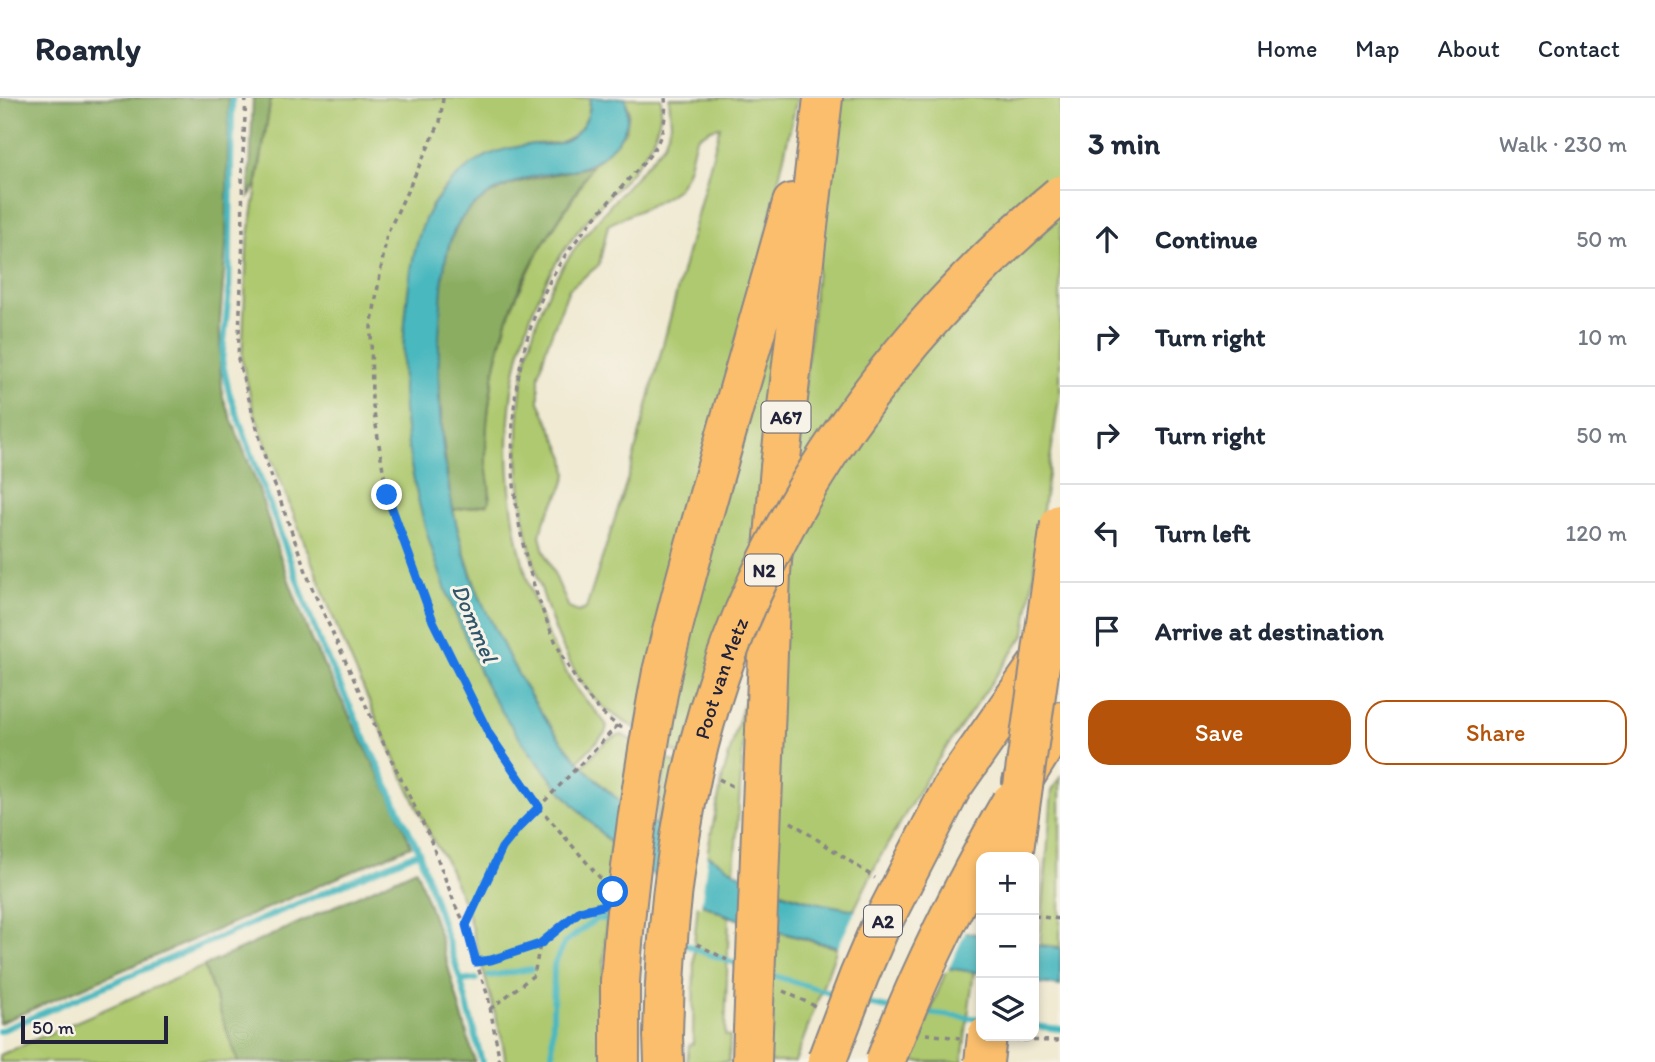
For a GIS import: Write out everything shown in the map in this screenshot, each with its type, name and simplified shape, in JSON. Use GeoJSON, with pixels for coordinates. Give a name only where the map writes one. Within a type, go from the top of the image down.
{"type":"FeatureCollection","features":[{"type":"Feature","properties":{"kind":"highway","name":"A67"},"geometry":{"type":"LineString","coordinates":[[620,1062],[620,982],[633,837],[662,672],[689,560],[822,101]]}},
{"type":"Feature","properties":{"kind":"highway","name":"A67"},"geometry":{"type":"LineString","coordinates":[[752,1046],[771,573],[780,467],[822,101]]}},
{"type":"Feature","properties":{"kind":"highway","name":"Poot van Metz"},"geometry":{"type":"LineString","coordinates":[[664,1049],[665,952],[686,802],[712,702],[746,608],[761,575],[824,459],[899,355],[962,285],[1060,195]]}},
{"type":"Feature","properties":{"kind":"highway"},"geometry":{"type":"LineString","coordinates":[[1014,852],[1060,524]]}},
{"type":"Feature","properties":{"kind":"highway","name":"A2"},"geometry":{"type":"LineString","coordinates":[[826,1061],[880,927],[953,787],[1060,632]]}},
{"type":"Feature","properties":{"kind":"highway"},"geometry":{"type":"LineString","coordinates":[[885,1062],[909,998],[957,898],[1060,721]]}},
{"type":"Feature","properties":{"kind":"highway"},"geometry":{"type":"LineString","coordinates":[[984,1062],[986,1041]]}},
{"type":"Feature","properties":{"kind":"path"},"geometry":{"type":"LineString","coordinates":[[246,98],[238,359],[266,461],[312,588],[429,836],[456,907],[466,925],[490,1009],[500,1062]]}},
{"type":"Feature","properties":{"kind":"path"},"geometry":{"type":"LineString","coordinates":[[443,98],[440,122],[387,233],[371,327],[372,400],[387,495],[433,621],[489,734],[539,807]]}},
{"type":"Feature","properties":{"kind":"path"},"geometry":{"type":"LineString","coordinates":[[630,732],[594,704],[575,678],[554,639],[537,596],[524,547],[513,477],[514,414],[525,346],[545,289],[567,252],[655,148],[665,118],[665,98]]}},
{"type":"Feature","properties":{"kind":"path"},"geometry":{"type":"LineString","coordinates":[[466,925],[502,848],[618,725]]}},
{"type":"Feature","properties":{"kind":"path"},"geometry":{"type":"LineString","coordinates":[[714,776],[736,788]]}},
{"type":"Feature","properties":{"kind":"path"},"geometry":{"type":"LineString","coordinates":[[788,820],[876,878]]}},
{"type":"Feature","properties":{"kind":"path"},"geometry":{"type":"LineString","coordinates":[[476,962],[491,960],[540,944],[580,911],[602,906]]}},
{"type":"Feature","properties":{"kind":"path"},"geometry":{"type":"LineString","coordinates":[[1039,917],[1060,919]]}},
{"type":"Feature","properties":{"kind":"path"},"geometry":{"type":"LineString","coordinates":[[490,1009],[534,975],[540,944]]}},
{"type":"Feature","properties":{"kind":"green space"},"geometry":{"type":"Polygon","coordinates":[[[0,98],[229,98],[226,246],[220,322],[223,397],[258,487],[311,640],[396,808],[411,846],[0,1023],[0,98]]]}},
{"type":"Feature","properties":{"kind":"green space"},"geometry":{"type":"Polygon","coordinates":[[[253,98],[271,98],[256,186],[249,196],[253,98]]]}},
{"type":"Feature","properties":{"kind":"green space"},"geometry":{"type":"Polygon","coordinates":[[[271,98],[590,98],[588,117],[573,136],[559,143],[533,144],[486,156],[444,189],[432,205],[415,255],[402,361],[407,432],[551,779],[611,843],[603,982],[610,1062],[506,1062],[467,911],[446,861],[431,837],[374,713],[337,627],[254,412],[242,361],[247,248],[271,98]]]}},
{"type":"Feature","properties":{"kind":"green space"},"geometry":{"type":"Polygon","coordinates":[[[625,98],[661,98],[660,117],[654,135],[635,167],[583,225],[551,272],[528,324],[514,379],[508,435],[510,493],[520,550],[536,605],[566,673],[607,726],[605,733],[577,762],[524,687],[498,639],[468,563],[453,510],[488,504],[487,421],[494,370],[509,313],[537,254],[591,166],[626,130],[629,111],[625,98]]]}},
{"type":"Feature","properties":{"kind":"green space"},"geometry":{"type":"Polygon","coordinates":[[[669,98],[797,98],[729,400],[635,728],[602,706],[585,687],[566,654],[551,619],[527,533],[521,495],[518,418],[531,342],[554,282],[581,240],[664,144],[671,123],[669,98]],[[720,127],[696,138],[686,174],[675,191],[658,202],[608,225],[599,265],[569,289],[546,348],[539,375],[539,402],[565,457],[567,475],[540,535],[569,608],[578,612],[586,609],[630,471],[720,127]]]}},
{"type":"Feature","properties":{"kind":"green space"},"geometry":{"type":"Polygon","coordinates":[[[835,98],[1060,98],[1060,391],[1025,634],[933,767],[879,859],[854,910],[831,907],[774,890],[779,629],[835,98]]]}},
{"type":"Feature","properties":{"kind":"green space"},"geometry":{"type":"Polygon","coordinates":[[[591,166],[530,266],[505,325],[492,383],[488,417],[488,504],[453,510],[444,444],[438,354],[439,309],[444,268],[453,234],[468,211],[496,191],[526,180],[591,166]]]}},
{"type":"Feature","properties":{"kind":"green space"},"geometry":{"type":"Polygon","coordinates":[[[784,258],[759,547],[681,755],[669,749],[683,667],[679,665],[784,258]]]}},
{"type":"Feature","properties":{"kind":"green space"},"geometry":{"type":"Polygon","coordinates":[[[747,692],[734,872],[707,854],[723,776],[747,692]]]}},
{"type":"Feature","properties":{"kind":"green space"},"geometry":{"type":"Polygon","coordinates":[[[622,735],[633,741],[623,804],[582,767],[605,742],[622,735]]]}},
{"type":"Feature","properties":{"kind":"green space"},"geometry":{"type":"Polygon","coordinates":[[[667,759],[679,764],[664,829],[655,824],[667,759]]]}},
{"type":"Feature","properties":{"kind":"green space"},"geometry":{"type":"Polygon","coordinates":[[[1060,777],[1060,947],[1040,945],[1052,791],[1060,777]]]}},
{"type":"Feature","properties":{"kind":"green space"},"geometry":{"type":"Polygon","coordinates":[[[416,869],[439,934],[475,1062],[238,1062],[204,966],[416,869]]]}},
{"type":"Feature","properties":{"kind":"green space"},"geometry":{"type":"Polygon","coordinates":[[[698,902],[729,917],[725,1035],[730,1036],[729,1062],[687,1062],[689,1045],[693,1044],[694,944],[698,902]]]}},
{"type":"Feature","properties":{"kind":"green space"},"geometry":{"type":"Polygon","coordinates":[[[771,930],[837,948],[795,1062],[761,1062],[771,930]]]}},
{"type":"Feature","properties":{"kind":"green space"},"geometry":{"type":"Polygon","coordinates":[[[204,966],[238,1062],[0,1062],[0,1055],[204,966]]]}},
{"type":"Feature","properties":{"kind":"green space"},"geometry":{"type":"Polygon","coordinates":[[[947,968],[974,971],[962,1062],[911,1062],[947,968]]]}},
{"type":"Feature","properties":{"kind":"water","name":"Dommel"},"geometry":{"type":"Polygon","coordinates":[[[590,98],[625,98],[627,122],[615,144],[592,163],[582,167],[524,179],[489,194],[461,219],[448,248],[442,283],[439,338],[440,408],[447,477],[462,545],[478,594],[512,664],[537,707],[583,766],[629,808],[732,870],[772,889],[822,904],[976,934],[976,972],[864,953],[769,929],[720,912],[674,888],[610,842],[576,808],[517,734],[480,672],[436,563],[425,526],[409,450],[403,374],[406,306],[413,261],[425,219],[443,191],[461,173],[499,151],[533,144],[553,144],[572,137],[586,119],[590,98]]]}},
{"type":"Feature","properties":{"kind":"water"},"geometry":{"type":"Polygon","coordinates":[[[1039,946],[1060,948],[1060,986],[1039,983],[1039,946]]]}},
{"type":"Feature","properties":{"kind":"pier"},"geometry":{"type":"Polygon","coordinates":[[[666,826],[708,851],[701,907],[662,884],[666,826]]]}},
{"type":"Feature","properties":{"kind":"pier"},"geometry":{"type":"Polygon","coordinates":[[[857,907],[967,929],[947,972],[836,951],[857,907]]]}},
{"type":"Feature","properties":{"kind":"waterway"},"geometry":{"type":"LineString","coordinates":[[232,98],[229,291],[222,360],[229,392],[320,643],[419,852],[461,981],[482,1062]]}},
{"type":"Feature","properties":{"kind":"waterway"},"geometry":{"type":"LineString","coordinates":[[0,1031],[419,852]]}},
{"type":"Feature","properties":{"kind":"waterway"},"geometry":{"type":"LineString","coordinates":[[552,1062],[554,965],[565,942],[596,919],[611,919]]}},
{"type":"Feature","properties":{"kind":"waterway"},"geometry":{"type":"LineString","coordinates":[[680,942],[742,965]]}},
{"type":"Feature","properties":{"kind":"waterway"},"geometry":{"type":"LineString","coordinates":[[489,976],[531,969]]}},
{"type":"Feature","properties":{"kind":"waterway"},"geometry":{"type":"LineString","coordinates":[[769,974],[839,996]]}},
{"type":"Feature","properties":{"kind":"waterway"},"geometry":{"type":"LineString","coordinates":[[461,981],[476,979]]}},
{"type":"Feature","properties":{"kind":"waterway"},"geometry":{"type":"LineString","coordinates":[[862,1003],[893,1009]]}},
{"type":"Feature","properties":{"kind":"waterway"},"geometry":{"type":"LineString","coordinates":[[918,1012],[976,1018]]}},
{"type":"Feature","properties":{"kind":"waterway"},"geometry":{"type":"LineString","coordinates":[[1039,1027],[1060,1029]]}},
{"type":"Feature","properties":{"kind":"route"},"geometry":{"type":"LineString","coordinates":[[387,495],[433,621],[489,734],[539,807],[502,848],[466,925],[476,962],[491,960],[540,944],[580,911],[602,906],[613,892]]}}]}
